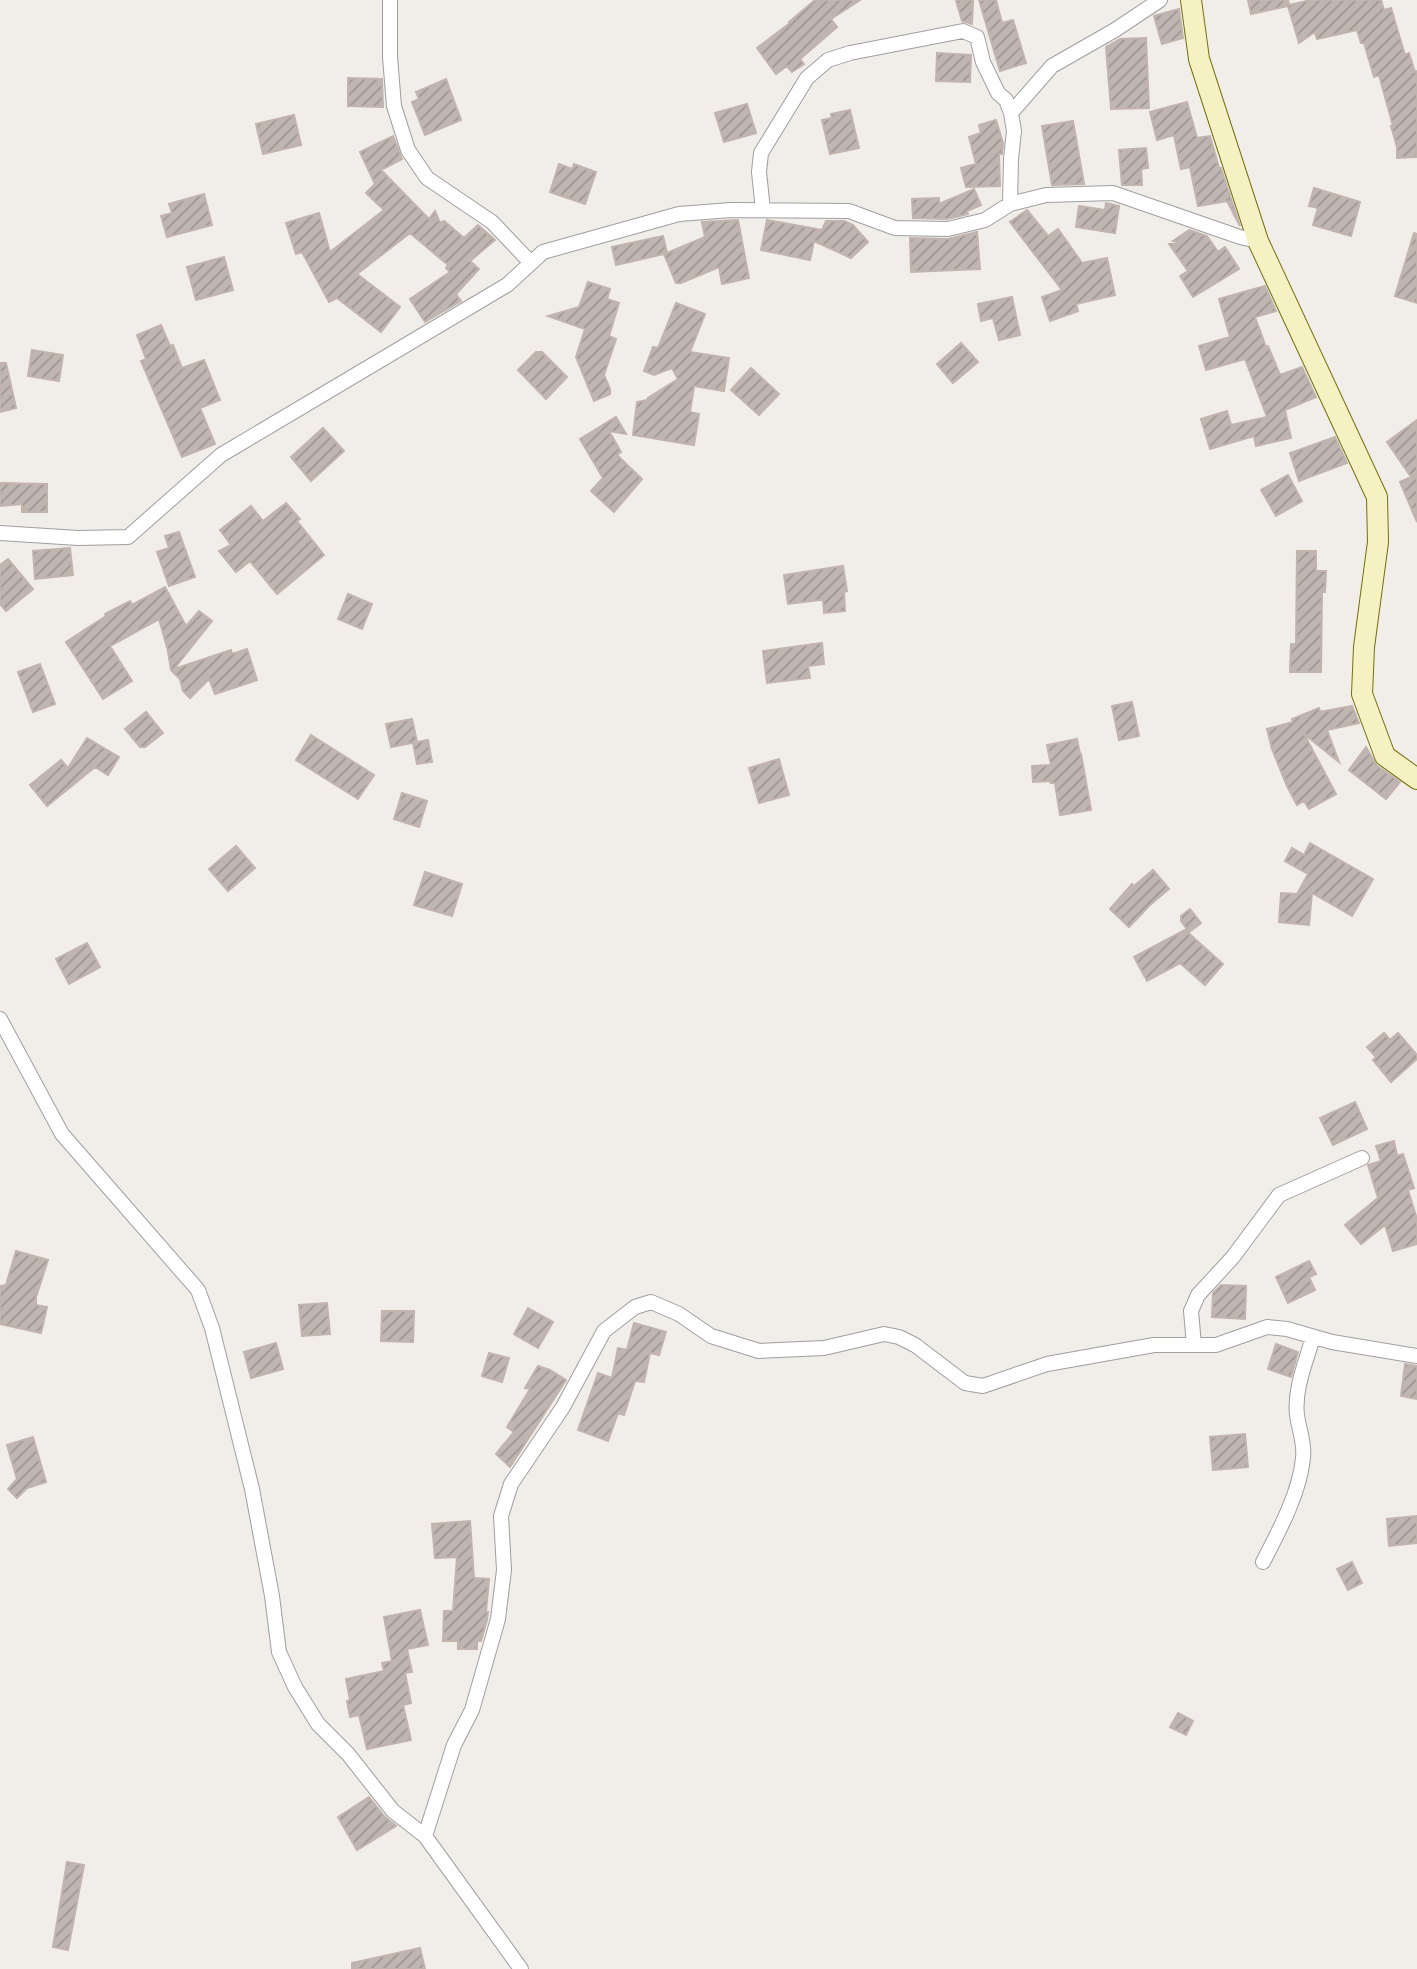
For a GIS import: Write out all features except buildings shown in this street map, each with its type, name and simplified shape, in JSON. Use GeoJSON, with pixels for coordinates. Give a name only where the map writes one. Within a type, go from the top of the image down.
{"type":"FeatureCollection","features":[{"type":"Feature","properties":{"kind":"street"},"geometry":{"type":"LineString","coordinates":[[390,0],[394,106],[408,150],[427,178],[492,222],[531,263]]}},
{"type":"Feature","properties":{"kind":"street"},"geometry":{"type":"LineString","coordinates":[[1011,113],[1052,66],[1160,0]]}},
{"type":"Feature","properties":{"kind":"street"},"geometry":{"type":"LineString","coordinates":[[1191,0],[1199,59],[1258,241],[1377,497],[1378,542],[1364,647],[1362,694],[1385,756],[1417,779]]}},
{"type":"Feature","properties":{"kind":"street"},"geometry":{"type":"LineString","coordinates":[[763,210],[759,172],[761,153],[807,78],[828,60],[850,53],[963,31],[977,37],[983,62],[1011,113],[1014,131],[1010,204]]}},
{"type":"Feature","properties":{"kind":"street"},"geometry":{"type":"LineString","coordinates":[[0,533],[78,538],[128,537],[221,455],[507,285],[543,252],[679,214],[731,210],[849,211],[895,228],[948,229],[985,220],[1010,204],[1046,195],[1113,193],[1258,241]]}},
{"type":"Feature","properties":{"kind":"street"},"geometry":{"type":"LineString","coordinates":[[0,1019],[62,1134],[198,1290],[212,1328],[252,1489],[279,1652],[295,1687],[318,1724],[348,1754],[393,1811],[425,1836],[521,1969]]}},
{"type":"Feature","properties":{"kind":"street"},"geometry":{"type":"LineString","coordinates":[[1194,1345],[1191,1311],[1198,1295],[1233,1257],[1279,1195],[1362,1158]]}},
{"type":"Feature","properties":{"kind":"street"},"geometry":{"type":"LineString","coordinates":[[425,1836],[454,1745],[472,1710],[498,1619],[504,1570],[501,1516],[511,1484],[563,1407],[604,1331],[635,1307],[651,1302],[679,1314],[711,1336],[759,1351],[824,1348],[884,1334],[899,1337],[915,1345],[965,1383],[983,1386],[1047,1364],[1154,1345],[1216,1345],[1267,1327],[1417,1356]]}},
{"type":"Feature","properties":{"kind":"street"},"geometry":{"type":"LineString","coordinates":[[1263,1562],[1288,1513],[1303,1460],[1297,1399],[1313,1337]]}}]}
